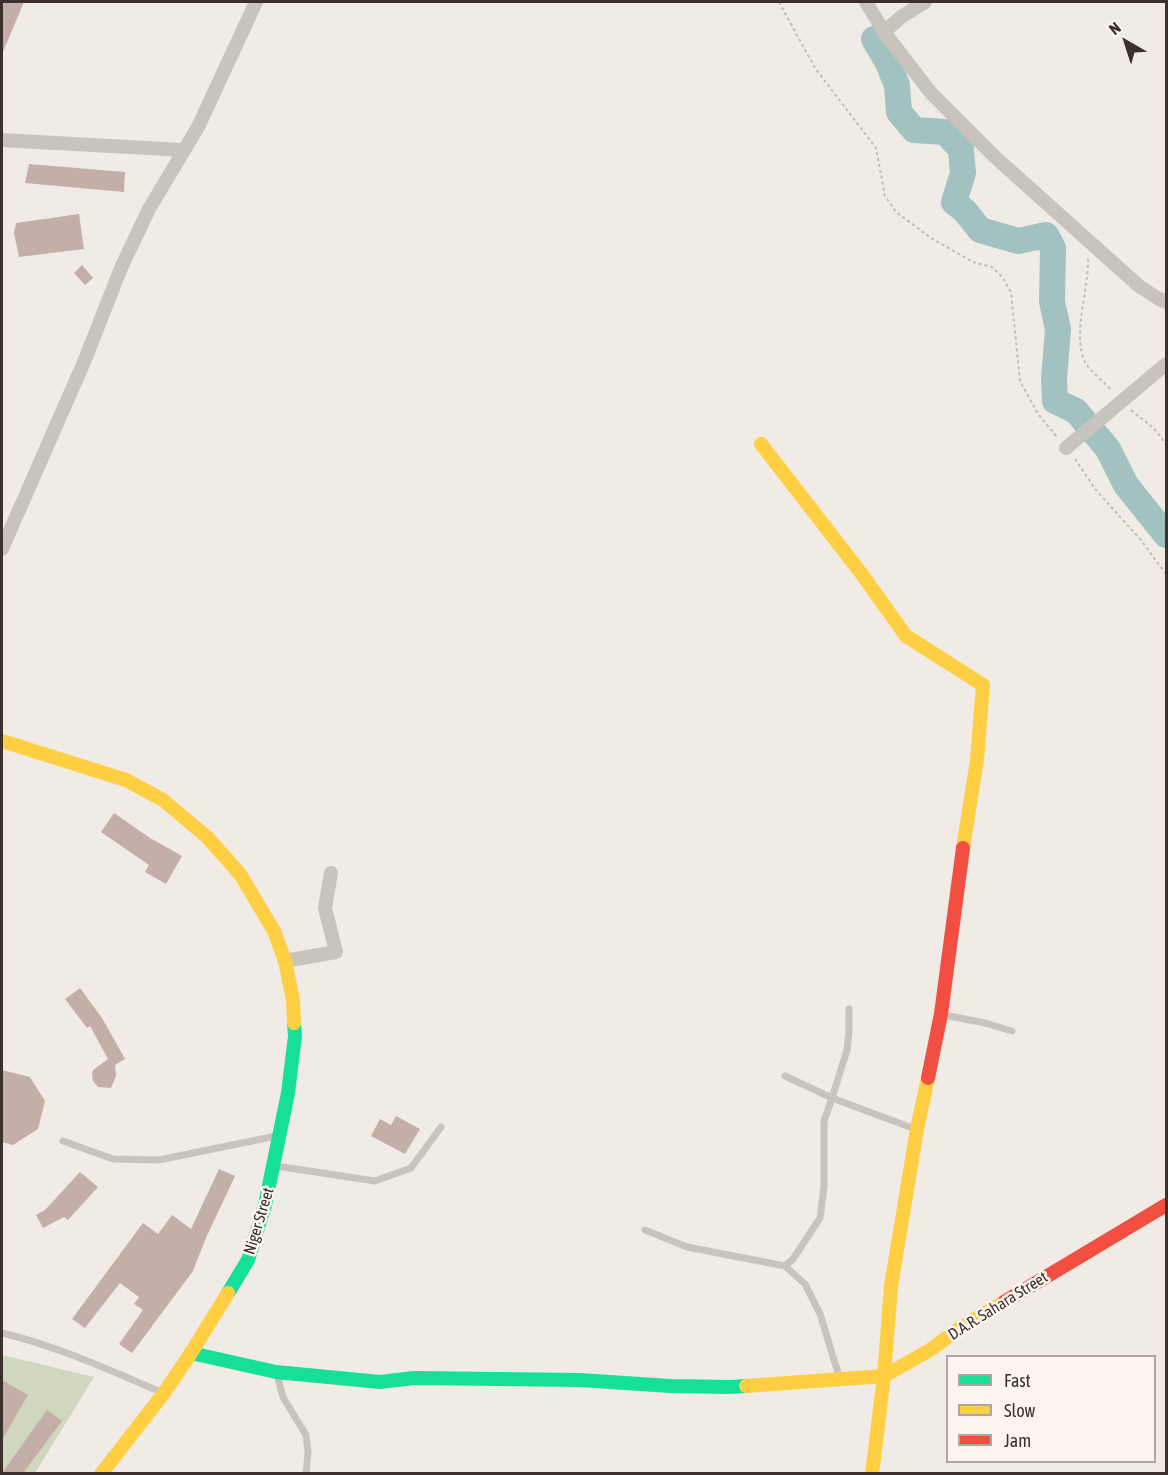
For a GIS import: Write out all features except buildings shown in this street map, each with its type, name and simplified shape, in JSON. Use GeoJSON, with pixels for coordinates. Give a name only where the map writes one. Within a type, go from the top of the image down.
{"type":"FeatureCollection","features":[{"type":"Feature","properties":{"kind":"street"},"geometry":{"type":"LineString","coordinates":[[2,549],[84,362],[121,268],[149,209],[198,127],[256,2]]}},
{"type":"Feature","properties":{"kind":"street"},"geometry":{"type":"LineString","coordinates":[[866,2],[885,32],[931,93],[995,157],[1139,286],[1167,302]]}},
{"type":"Feature","properties":{"kind":"street"},"geometry":{"type":"LineString","coordinates":[[885,32],[901,16],[925,2]]}},
{"type":"Feature","properties":{"kind":"street"},"geometry":{"type":"LineString","coordinates":[[2,140],[183,150]]}},
{"type":"Feature","properties":{"kind":"street"},"geometry":{"type":"LineString","coordinates":[[1066,447],[1167,364]]}},
{"type":"Feature","properties":{"kind":"street"},"geometry":{"type":"LineString","coordinates":[[761,444],[861,573],[906,636],[983,685],[977,760],[941,1014],[917,1130],[891,1286],[884,1376],[872,1473]]}},
{"type":"Feature","properties":{"kind":"street","name":"Niger Street"},"geometry":{"type":"LineString","coordinates":[[2,741],[126,780],[163,800],[207,837],[240,873],[274,931],[285,961],[293,1000],[295,1036],[288,1093],[266,1205],[248,1260],[164,1393],[101,1473]]}},
{"type":"Feature","properties":{"kind":"street"},"geometry":{"type":"LineString","coordinates":[[285,961],[336,952],[324,908],[331,873]]}},
{"type":"Feature","properties":{"kind":"street","name":"D.A.R. Sahara Street"},"geometry":{"type":"LineString","coordinates":[[884,1376],[1167,1205]]}},
{"type":"Feature","properties":{"kind":"street"},"geometry":{"type":"LineString","coordinates":[[191,1353],[276,1372],[381,1382],[414,1378],[580,1380],[729,1387],[884,1376]]}},
{"type":"Feature","properties":{"kind":"lane"},"geometry":{"type":"LineString","coordinates":[[785,1266],[793,1259],[819,1218],[824,1187],[824,1121],[847,1050],[849,1009]]}},
{"type":"Feature","properties":{"kind":"lane"},"geometry":{"type":"LineString","coordinates":[[941,1014],[1012,1031]]}},
{"type":"Feature","properties":{"kind":"lane"},"geometry":{"type":"LineString","coordinates":[[785,1076],[832,1098],[917,1130]]}},
{"type":"Feature","properties":{"kind":"lane"},"geometry":{"type":"LineString","coordinates":[[274,1166],[375,1181],[411,1168],[441,1127]]}},
{"type":"Feature","properties":{"kind":"lane"},"geometry":{"type":"LineString","coordinates":[[63,1141],[113,1159],[159,1160],[280,1135]]}},
{"type":"Feature","properties":{"kind":"lane"},"geometry":{"type":"LineString","coordinates":[[645,1230],[687,1247],[785,1266],[806,1284],[820,1314],[840,1378]]}},
{"type":"Feature","properties":{"kind":"lane"},"geometry":{"type":"LineString","coordinates":[[2,1333],[57,1349],[164,1393]]}},
{"type":"Feature","properties":{"kind":"lane"},"geometry":{"type":"LineString","coordinates":[[276,1372],[283,1397],[306,1435],[308,1452],[306,1473]]}},
{"type":"Feature","properties":{"kind":"path"},"geometry":{"type":"LineString","coordinates":[[779,2],[815,68],[876,148],[885,195],[896,212],[931,238],[973,262],[992,267],[1004,278],[1011,292],[1020,381],[1038,414],[1066,447],[1096,490],[1140,539],[1167,574]]}},
{"type":"Feature","properties":{"kind":"path"},"geometry":{"type":"LineString","coordinates":[[1086,238],[1088,272],[1079,332],[1087,365],[1106,383],[1120,402],[1150,423],[1167,445]]}},
{"type":"Feature","properties":{"kind":"green space"},"geometry":{"type":"Polygon","coordinates":[[[2,1355],[94,1377],[35,1473],[2,1474],[2,1355]]]}},
{"type":"Feature","properties":{"kind":"waterway"},"geometry":{"type":"LineString","coordinates":[[874,39],[897,85],[899,112],[914,130],[945,132],[961,149],[963,173],[954,202],[965,211],[980,230],[1018,241],[1046,235],[1053,248],[1052,302],[1058,329],[1054,379],[1055,401],[1076,411],[1108,449],[1126,485],[1166,535]]}},
{"type":"Feature","properties":{"kind":"traffic: fast"},"geometry":{"type":"LineString","coordinates":[[228,1293],[248,1260],[265,1205],[288,1093],[295,1036],[294,1023]]}},
{"type":"Feature","properties":{"kind":"traffic: fast"},"geometry":{"type":"LineString","coordinates":[[191,1353],[276,1372],[380,1382],[414,1378],[580,1380],[670,1386],[746,1386]]}},
{"type":"Feature","properties":{"kind":"traffic: slow"},"geometry":{"type":"LineString","coordinates":[[761,444],[861,573],[906,636],[983,685],[977,760],[963,848]]}},
{"type":"Feature","properties":{"kind":"traffic: slow"},"geometry":{"type":"LineString","coordinates":[[2,741],[126,780],[163,800],[207,837],[240,874],[274,931],[285,961],[293,1000],[294,1023]]}},
{"type":"Feature","properties":{"kind":"traffic: slow"},"geometry":{"type":"LineString","coordinates":[[872,1474],[884,1376],[891,1286],[917,1129],[928,1078]]}},
{"type":"Feature","properties":{"kind":"traffic: slow"},"geometry":{"type":"LineString","coordinates":[[101,1474],[164,1393],[228,1293]]}},
{"type":"Feature","properties":{"kind":"traffic: slow"},"geometry":{"type":"LineString","coordinates":[[746,1386],[884,1376],[930,1350],[960,1328],[1004,1302]]}},
{"type":"Feature","properties":{"kind":"traffic: jam"},"geometry":{"type":"LineString","coordinates":[[928,1078],[941,1014],[963,848]]}},
{"type":"Feature","properties":{"kind":"traffic: jam"},"geometry":{"type":"LineString","coordinates":[[1004,1302],[1166,1205]]}}]}
